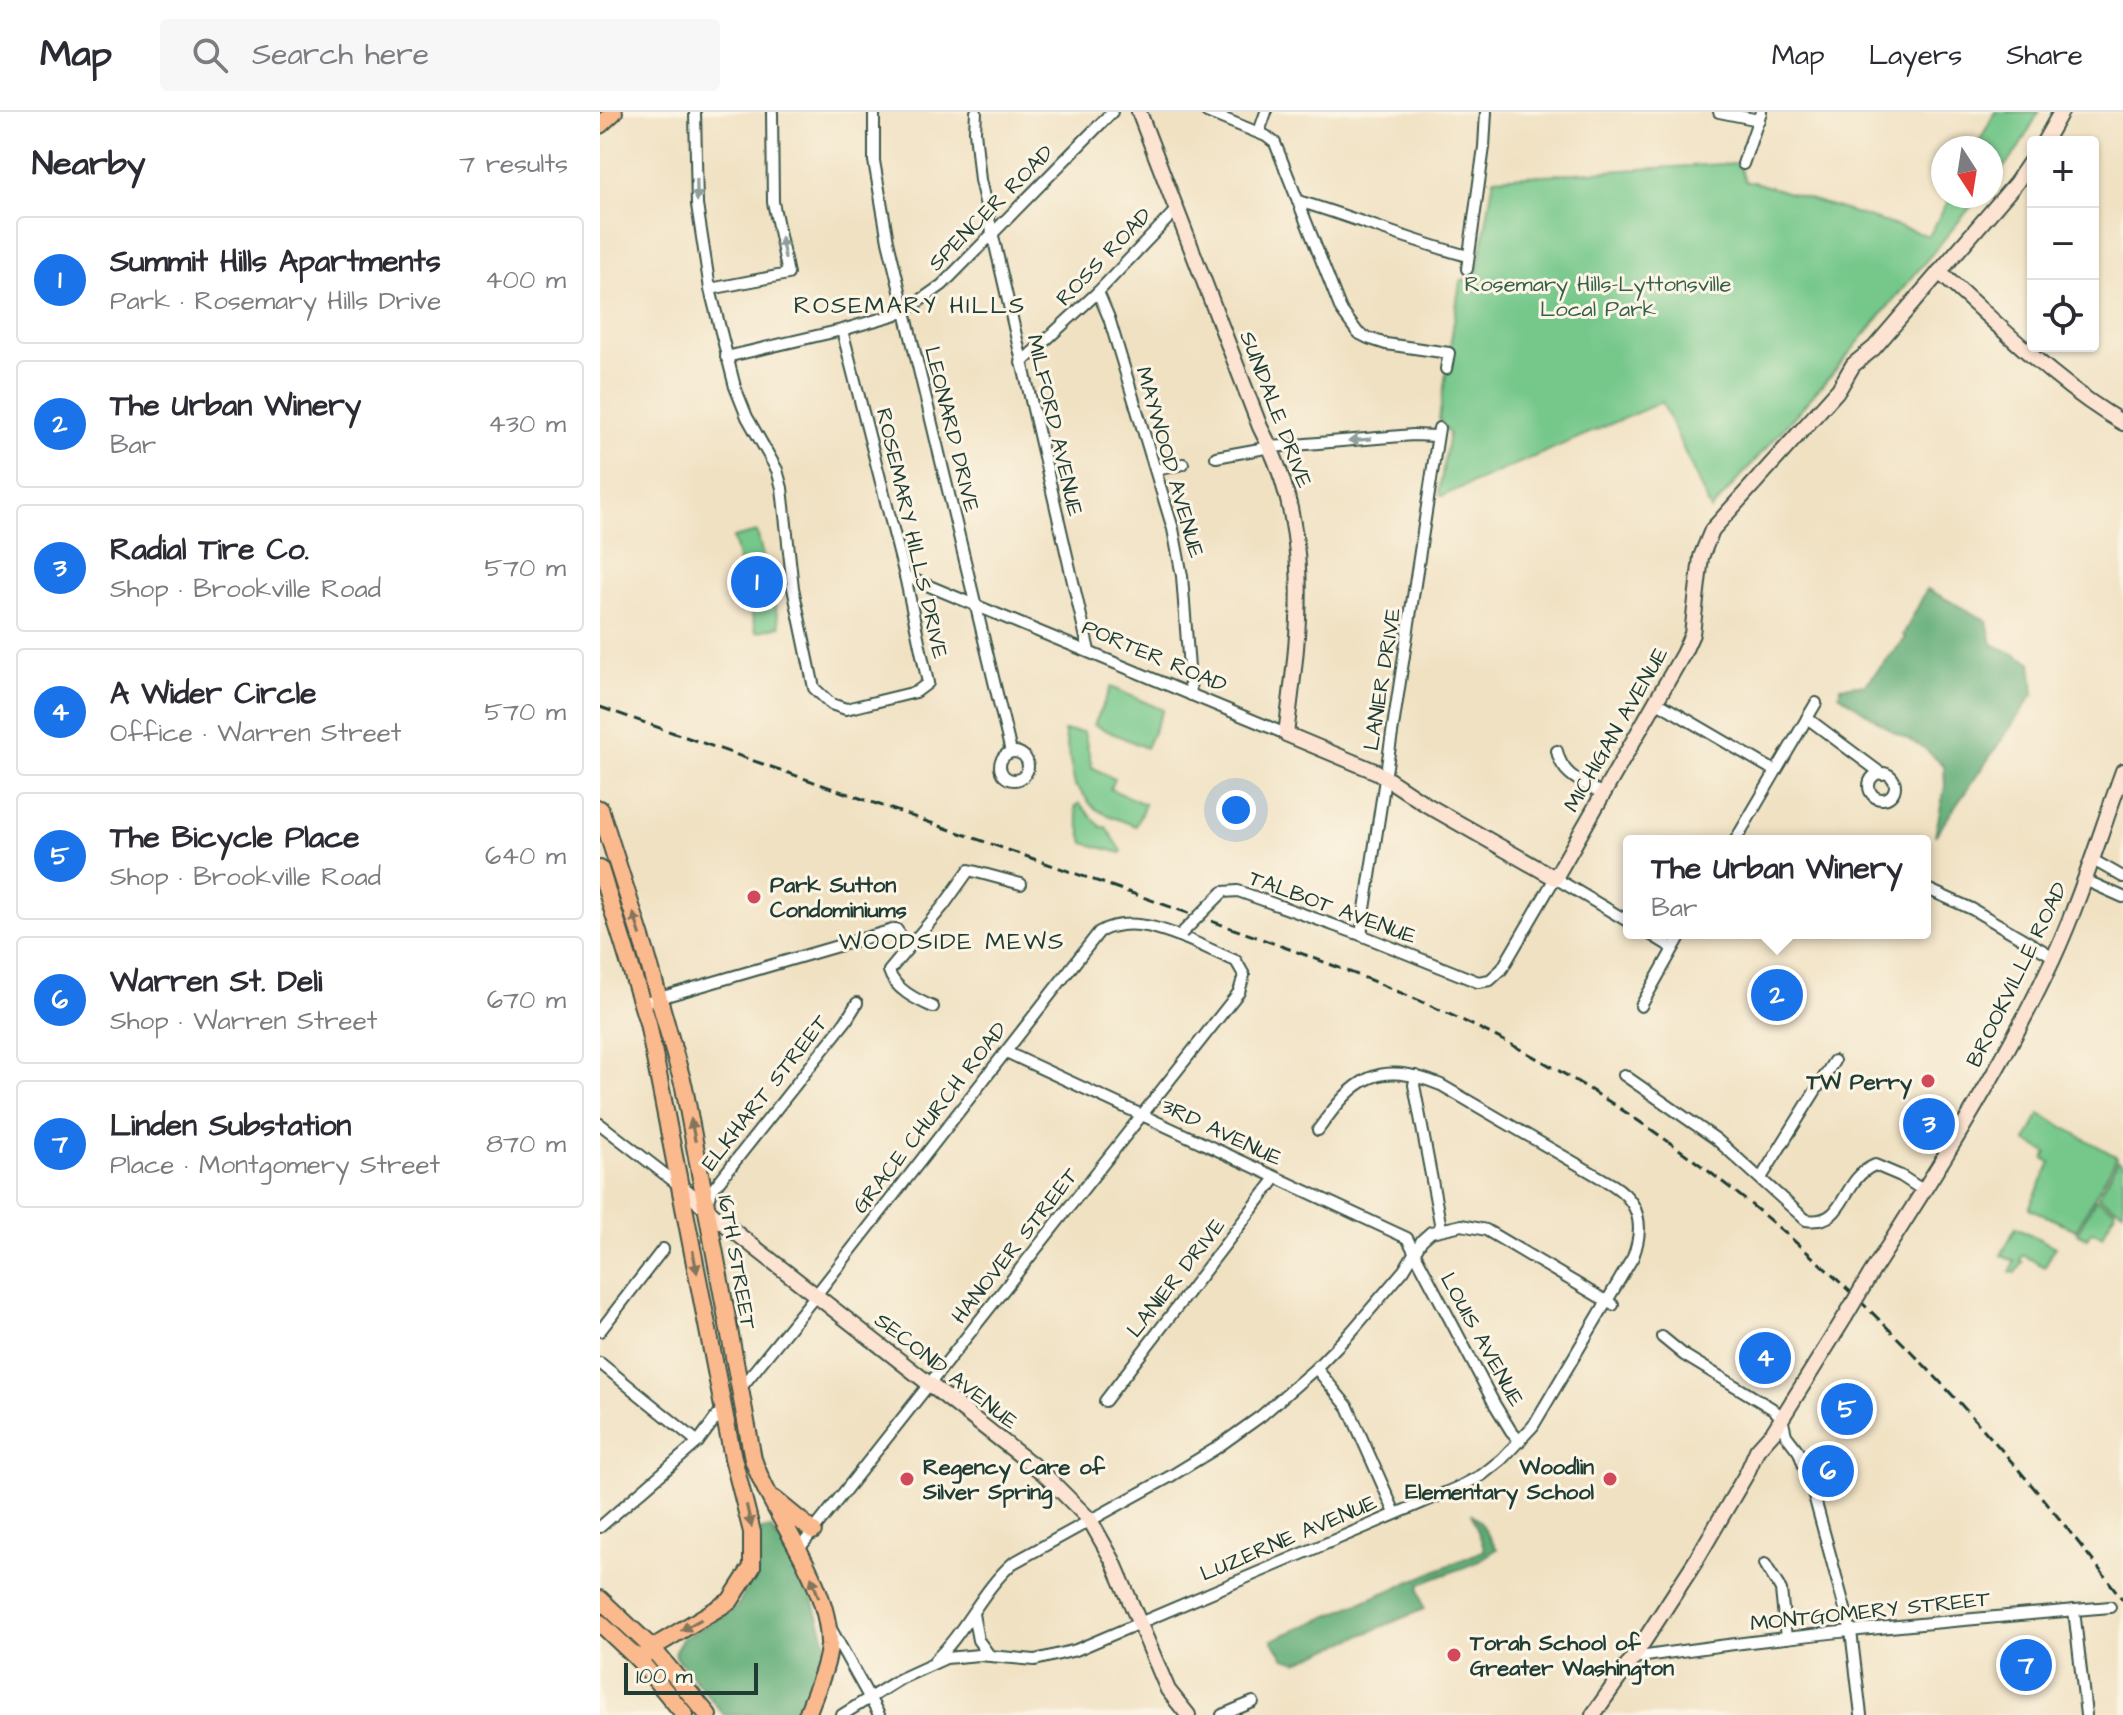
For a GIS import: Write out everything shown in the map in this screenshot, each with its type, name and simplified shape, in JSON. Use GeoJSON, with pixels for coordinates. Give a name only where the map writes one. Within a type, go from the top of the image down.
{"type":"FeatureCollection","features":[{"type":"Feature","properties":{"kind":"main road"},"geometry":{"type":"LineString","coordinates":[[600,125],[614,112]]}},
{"type":"Feature","properties":{"kind":"main road","name":"16TH STREET"},"geometry":{"type":"LineString","coordinates":[[600,809],[660,998],[684,1087],[753,1459],[767,1493],[799,1549],[827,1622],[829,1648],[807,1715]]}},
{"type":"Feature","properties":{"kind":"main road","name":"16TH STREET"},"geometry":{"type":"LineString","coordinates":[[600,869],[642,1003],[723,1408],[752,1532],[752,1567],[730,1601],[645,1654]]}},
{"type":"Feature","properties":{"kind":"main road"},"geometry":{"type":"LineString","coordinates":[[767,1493],[813,1531]]}},
{"type":"Feature","properties":{"kind":"main road"},"geometry":{"type":"LineString","coordinates":[[600,1599],[645,1654],[685,1715]]}},
{"type":"Feature","properties":{"kind":"main road"},"geometry":{"type":"LineString","coordinates":[[600,1623],[645,1654],[708,1715]]}},
{"type":"Feature","properties":{"kind":"street","name":"ROSEMARY HILLS DRIVE"},"geometry":{"type":"LineString","coordinates":[[695,112],[697,205],[710,289],[726,357],[747,417],[777,470],[782,488],[793,588],[814,688],[831,704],[846,709],[916,692],[928,683],[905,576],[842,330]]}},
{"type":"Feature","properties":{"kind":"street"},"geometry":{"type":"LineString","coordinates":[[710,289],[788,274],[773,202],[772,112]]}},
{"type":"Feature","properties":{"kind":"street","name":"LEONARD DRIVE"},"geometry":{"type":"LineString","coordinates":[[874,112],[874,161],[904,312],[1011,752]]}},
{"type":"Feature","properties":{"kind":"street","name":"MILFORD AVENUE"},"geometry":{"type":"LineString","coordinates":[[976,112],[980,180],[1089,651]]}},
{"type":"Feature","properties":{"kind":"street","name":"SPENCER ROAD"},"geometry":{"type":"LineString","coordinates":[[842,330],[904,312],[942,285],[1112,112]]}},
{"type":"Feature","properties":{"kind":"street","name":"SUNDALE DRIVE"},"geometry":{"type":"LineString","coordinates":[[1139,112],[1260,427],[1271,447],[1292,511],[1300,568],[1299,626],[1286,734]]}},
{"type":"Feature","properties":{"kind":"street"},"geometry":{"type":"LineString","coordinates":[[1207,112],[1259,132],[1275,143],[1341,310],[1358,333],[1386,344],[1449,353],[1446,369]]}},
{"type":"Feature","properties":{"kind":"street"},"geometry":{"type":"LineString","coordinates":[[1259,132],[1266,112]]}},
{"type":"Feature","properties":{"kind":"street"},"geometry":{"type":"LineString","coordinates":[[1467,269],[1486,112]]}},
{"type":"Feature","properties":{"kind":"street"},"geometry":{"type":"LineString","coordinates":[[1719,112],[1760,116],[1743,164]]}},
{"type":"Feature","properties":{"kind":"street"},"geometry":{"type":"LineString","coordinates":[[2047,136],[2061,112]]}},
{"type":"Feature","properties":{"kind":"street","name":"MICHIGAN AVENUE"},"geometry":{"type":"LineString","coordinates":[[1490,980],[1502,969],[1657,702],[1692,634],[1701,557],[1712,530],[1842,383],[1862,372],[1869,354],[2027,167]]}},
{"type":"Feature","properties":{"kind":"street"},"geometry":{"type":"LineString","coordinates":[[1298,201],[1423,245],[1468,256]]}},
{"type":"Feature","properties":{"kind":"street","name":"ROSS ROAD"},"geometry":{"type":"LineString","coordinates":[[1021,363],[1098,292],[1177,209]]}},
{"type":"Feature","properties":{"kind":"street"},"geometry":{"type":"LineString","coordinates":[[1959,249],[1957,270],[1961,291]]}},
{"type":"Feature","properties":{"kind":"street"},"geometry":{"type":"LineString","coordinates":[[1939,272],[2094,405],[2120,421]]}},
{"type":"Feature","properties":{"kind":"street"},"geometry":{"type":"LineString","coordinates":[[1922,292],[1939,288],[1961,291]]}},
{"type":"Feature","properties":{"kind":"street","name":"MAYWOOD AVENUE"},"geometry":{"type":"LineString","coordinates":[[1098,292],[1109,318],[1173,529],[1182,576],[1191,695]]}},
{"type":"Feature","properties":{"kind":"street"},"geometry":{"type":"LineString","coordinates":[[726,357],[842,330]]}},
{"type":"Feature","properties":{"kind":"street","name":"LANIER DRIVE"},"geometry":{"type":"LineString","coordinates":[[1271,447],[1438,432],[1361,935]]}},
{"type":"Feature","properties":{"kind":"street"},"geometry":{"type":"LineString","coordinates":[[1216,457],[1271,447]]}},
{"type":"Feature","properties":{"kind":"street"},"geometry":{"type":"LineString","coordinates":[[1156,470],[1183,464]]}},
{"type":"Feature","properties":{"kind":"street","name":"PORTER ROAD"},"geometry":{"type":"LineString","coordinates":[[905,576],[1377,772],[1427,805],[1555,878]]}},
{"type":"Feature","properties":{"kind":"street"},"geometry":{"type":"LineString","coordinates":[[1657,702],[1775,771]]}},
{"type":"Feature","properties":{"kind":"street"},"geometry":{"type":"LineString","coordinates":[[1738,835],[1816,703]]}},
{"type":"Feature","properties":{"kind":"street"},"geometry":{"type":"LineString","coordinates":[[1807,718],[1882,774]]}},
{"type":"Feature","properties":{"kind":"street"},"geometry":{"type":"LineString","coordinates":[[1557,751],[1560,765],[1603,794]]}},
{"type":"Feature","properties":{"kind":"street","name":"BROOKVILLE ROAD"},"geometry":{"type":"LineString","coordinates":[[1593,1715],[1695,1562],[1747,1473],[1756,1467],[1773,1443],[1778,1424],[1924,1191],[2010,1044],[2054,957],[2093,860],[2123,771]]}},
{"type":"Feature","properties":{"kind":"street"},"geometry":{"type":"LineString","coordinates":[[2093,860],[2123,877]]}},
{"type":"Feature","properties":{"kind":"street"},"geometry":{"type":"LineString","coordinates":[[933,1007],[915,999],[890,976],[889,971],[969,870],[1021,884]]}},
{"type":"Feature","properties":{"kind":"street"},"geometry":{"type":"LineString","coordinates":[[1555,878],[1623,918]]}},
{"type":"Feature","properties":{"kind":"street"},"geometry":{"type":"LineString","coordinates":[[2085,880],[2123,897]]}},
{"type":"Feature","properties":{"kind":"street","name":"TALBOT AVENUE"},"geometry":{"type":"LineString","coordinates":[[1180,935],[1223,892],[1238,891],[1361,935],[1474,981],[1490,980]]}},
{"type":"Feature","properties":{"kind":"street"},"geometry":{"type":"LineString","coordinates":[[1931,891],[1972,909],[2054,957]]}},
{"type":"Feature","properties":{"kind":"street","name":"GRACE CHURCH ROAD"},"geometry":{"type":"LineString","coordinates":[[739,1390],[1099,932],[1111,925],[1136,924],[1180,935],[1236,961]]}},
{"type":"Feature","properties":{"kind":"street"},"geometry":{"type":"LineString","coordinates":[[642,1003],[896,929],[909,947]]}},
{"type":"Feature","properties":{"kind":"street"},"geometry":{"type":"LineString","coordinates":[[1658,939],[1673,948]]}},
{"type":"Feature","properties":{"kind":"street"},"geometry":{"type":"LineString","coordinates":[[1641,1006],[1678,939]]}},
{"type":"Feature","properties":{"kind":"street","name":"HANOVER STREET"},"geometry":{"type":"LineString","coordinates":[[799,1549],[1239,992],[1244,975],[1236,961]]}},
{"type":"Feature","properties":{"kind":"street","name":"ELKHART STREET"},"geometry":{"type":"LineString","coordinates":[[705,1207],[713,1189],[857,1003]]}},
{"type":"Feature","properties":{"kind":"street","name":"3RD AVENUE"},"geometry":{"type":"LineString","coordinates":[[1006,1052],[1407,1238],[1416,1254]]}},
{"type":"Feature","properties":{"kind":"street"},"geometry":{"type":"LineString","coordinates":[[1761,1178],[1834,1061]]}},
{"type":"Feature","properties":{"kind":"street"},"geometry":{"type":"LineString","coordinates":[[1318,1130],[1339,1100],[1357,1084],[1388,1074],[1416,1076],[1414,1085],[1441,1228]]}},
{"type":"Feature","properties":{"kind":"street"},"geometry":{"type":"LineString","coordinates":[[1624,1075],[1716,1139],[1806,1220],[1819,1222],[1829,1219],[1862,1170],[1875,1165],[1887,1168],[1924,1191]]}},
{"type":"Feature","properties":{"kind":"street","name":"LUZERNE AVENUE"},"geometry":{"type":"LineString","coordinates":[[842,1715],[933,1662],[989,1655],[1023,1660],[1046,1659],[1076,1650],[1482,1475],[1520,1441],[1610,1302],[1633,1257],[1639,1237],[1639,1217],[1631,1199],[1613,1185],[1441,1085],[1416,1076]]}},
{"type":"Feature","properties":{"kind":"street","name":"SECOND AVENUE"},"geometry":{"type":"LineString","coordinates":[[600,1124],[1043,1473],[1090,1520],[1113,1561],[1168,1690],[1188,1715]]}},
{"type":"Feature","properties":{"kind":"street","name":"LANIER DRIVE"},"geometry":{"type":"LineString","coordinates":[[1105,1401],[1276,1178]]}},
{"type":"Feature","properties":{"kind":"street"},"geometry":{"type":"LineString","coordinates":[[933,1662],[973,1614],[991,1585],[1013,1563],[1215,1449],[1261,1416],[1316,1368],[1352,1331],[1416,1254],[1426,1236],[1441,1228],[1462,1225],[1486,1230],[1610,1302]]}},
{"type":"Feature","properties":{"kind":"street"},"geometry":{"type":"LineString","coordinates":[[600,1331],[663,1249]]}},
{"type":"Feature","properties":{"kind":"street","name":"LOUIS AVENUE"},"geometry":{"type":"LineString","coordinates":[[1416,1254],[1426,1279],[1495,1405],[1520,1441]]}},
{"type":"Feature","properties":{"kind":"street"},"geometry":{"type":"LineString","coordinates":[[1662,1337],[1684,1355],[1773,1409],[1778,1424],[1799,1452],[1851,1631],[1861,1715]]}},
{"type":"Feature","properties":{"kind":"street"},"geometry":{"type":"LineString","coordinates":[[600,1363],[698,1442]]}},
{"type":"Feature","properties":{"kind":"street"},"geometry":{"type":"LineString","coordinates":[[1316,1368],[1348,1407],[1395,1513]]}},
{"type":"Feature","properties":{"kind":"street"},"geometry":{"type":"LineString","coordinates":[[600,1526],[698,1442],[723,1408]]}},
{"type":"Feature","properties":{"kind":"street"},"geometry":{"type":"LineString","coordinates":[[1765,1564],[1781,1590],[1786,1638]]}},
{"type":"Feature","properties":{"kind":"street","name":"MONTGOMERY STREET"},"geometry":{"type":"LineString","coordinates":[[1633,1658],[1720,1645],[2110,1607]]}},
{"type":"Feature","properties":{"kind":"street"},"geometry":{"type":"LineString","coordinates":[[2074,1610],[2086,1715]]}},
{"type":"Feature","properties":{"kind":"street"},"geometry":{"type":"LineString","coordinates":[[973,1614],[978,1640],[989,1655]]}},
{"type":"Feature","properties":{"kind":"street"},"geometry":{"type":"LineString","coordinates":[[827,1622],[879,1715]]}},
{"type":"Feature","properties":{"kind":"street"},"geometry":{"type":"LineString","coordinates":[[1222,1715],[1253,1702]]}},
{"type":"Feature","properties":{"kind":"green space"},"geometry":{"type":"Polygon","coordinates":[[[1995,112],[2039,112],[2017,151],[2003,168],[2003,136],[1982,136],[1995,112]]]}},
{"type":"Feature","properties":{"kind":"green space","name":"Rosemary Hills-Lyttonsville Local Park"},"geometry":{"type":"Polygon","coordinates":[[[1738,163],[1746,182],[1929,236],[1944,208],[1970,208],[1831,375],[1711,510],[1662,402],[1442,496],[1439,492],[1449,434],[1439,419],[1460,282],[1477,275],[1494,178],[1738,163]]]}},
{"type":"Feature","properties":{"kind":"green space"},"geometry":{"type":"Polygon","coordinates":[[[757,532],[780,626],[756,632],[733,538],[757,532]]]}},
{"type":"Feature","properties":{"kind":"green space"},"geometry":{"type":"Polygon","coordinates":[[[1927,589],[1987,621],[1992,644],[2031,662],[2034,693],[1935,836],[1945,786],[1944,766],[1923,747],[1892,731],[1839,694],[1841,687],[1866,684],[1906,638],[1903,635],[1927,589]]]}},
{"type":"Feature","properties":{"kind":"green space"},"geometry":{"type":"Polygon","coordinates":[[[1111,687],[1163,710],[1146,748],[1094,725],[1111,687]]]}},
{"type":"Feature","properties":{"kind":"green space"},"geometry":{"type":"Polygon","coordinates":[[[1064,731],[1084,732],[1092,767],[1114,779],[1110,789],[1145,804],[1136,826],[1092,806],[1075,786],[1064,731]]]}},
{"type":"Feature","properties":{"kind":"green space"},"geometry":{"type":"Polygon","coordinates":[[[1079,803],[1101,827],[1106,827],[1121,853],[1084,843],[1075,808],[1079,803]]]}},
{"type":"Feature","properties":{"kind":"green space"},"geometry":{"type":"Polygon","coordinates":[[[2040,1114],[2117,1157],[2076,1230],[2029,1208],[2051,1163],[2044,1159],[2047,1153],[2026,1141],[2040,1114]]]}},
{"type":"Feature","properties":{"kind":"green space"},"geometry":{"type":"Polygon","coordinates":[[[2118,1160],[2123,1163],[2123,1211],[2098,1197],[2118,1160]]]}},
{"type":"Feature","properties":{"kind":"green space"},"geometry":{"type":"Polygon","coordinates":[[[2096,1199],[2115,1212],[2102,1236],[2092,1231],[2087,1238],[2077,1233],[2096,1199]]]}},
{"type":"Feature","properties":{"kind":"green space"},"geometry":{"type":"Polygon","coordinates":[[[2016,1227],[2055,1247],[2045,1267],[2023,1255],[2020,1260],[2023,1262],[2016,1273],[2010,1272],[2015,1262],[2001,1255],[2016,1227]]]}},
{"type":"Feature","properties":{"kind":"green space"},"geometry":{"type":"Polygon","coordinates":[[[1471,1513],[1497,1549],[1475,1563],[1420,1584],[1424,1609],[1298,1662],[1284,1658],[1272,1640],[1485,1550],[1471,1513]]]}},
{"type":"Feature","properties":{"kind":"green space"},"geometry":{"type":"Polygon","coordinates":[[[771,1528],[777,1539],[785,1537],[811,1592],[827,1646],[803,1715],[724,1715],[676,1657],[675,1651],[682,1639],[736,1608],[757,1570],[758,1531],[771,1528]]]}},
{"type":"Feature","properties":{"kind":"railway"},"geometry":{"type":"LineString","coordinates":[[600,707],[1304,954],[1473,1025],[1581,1084],[1660,1135],[1735,1192],[1807,1252],[1876,1316],[2005,1454],[2123,1600]]}},
{"type":"Feature","properties":{"kind":"place","name":"Summit Hills Apartments"},"geometry":{"type":"Point","coordinates":[757,582]}},
{"type":"Feature","properties":{"kind":"place","name":"Park Sutton Condominiums"},"geometry":{"type":"Point","coordinates":[754,897]}},
{"type":"Feature","properties":{"kind":"place","name":"The Urban Winery"},"geometry":{"type":"Point","coordinates":[1777,995]}},
{"type":"Feature","properties":{"kind":"place","name":"TW Perry"},"geometry":{"type":"Point","coordinates":[1928,1081]}},
{"type":"Feature","properties":{"kind":"place","name":"Radial Tire Co."},"geometry":{"type":"Point","coordinates":[1929,1124]}},
{"type":"Feature","properties":{"kind":"place","name":"A Wider Circle"},"geometry":{"type":"Point","coordinates":[1765,1358]}},
{"type":"Feature","properties":{"kind":"place","name":"The Bicycle Place"},"geometry":{"type":"Point","coordinates":[1847,1409]}},
{"type":"Feature","properties":{"kind":"place","name":"Warren St. Deli"},"geometry":{"type":"Point","coordinates":[1828,1471]}},
{"type":"Feature","properties":{"kind":"place","name":"Regency Care of Silver Spring"},"geometry":{"type":"Point","coordinates":[907,1479]}},
{"type":"Feature","properties":{"kind":"place","name":"Woodlin Elementary School"},"geometry":{"type":"Point","coordinates":[1610,1479]}},
{"type":"Feature","properties":{"kind":"place","name":"Torah School of Greater Washington"},"geometry":{"type":"Point","coordinates":[1454,1655]}},
{"type":"Feature","properties":{"kind":"place","name":"Linden Substation"},"geometry":{"type":"Point","coordinates":[2026,1665]}},
{"type":"Feature","properties":{"kind":"district","name":"ROSEMARY HILLS"},"geometry":{"type":"Point","coordinates":[910,305]}},
{"type":"Feature","properties":{"kind":"district","name":"WOODSIDE MEWS"},"geometry":{"type":"Point","coordinates":[952,941]}}]}
